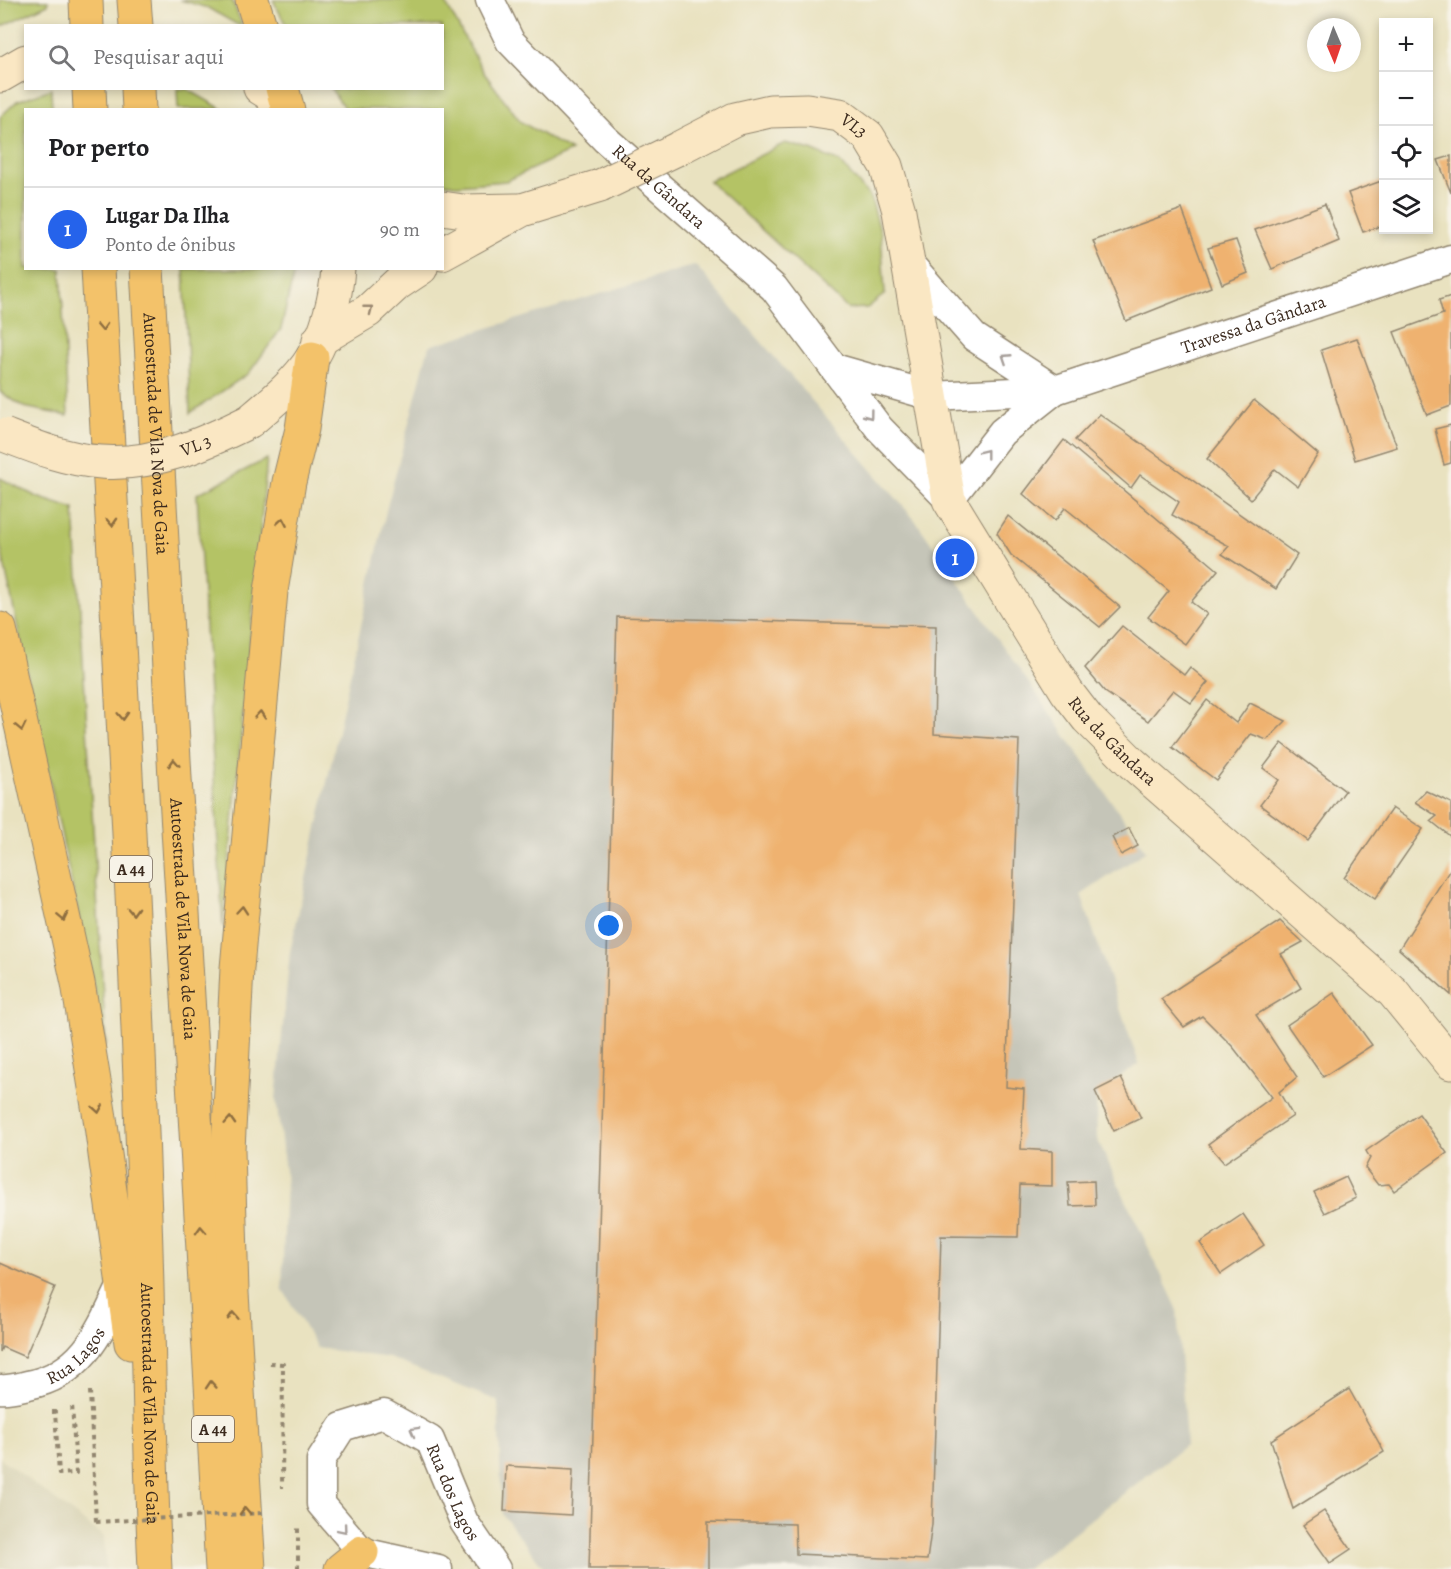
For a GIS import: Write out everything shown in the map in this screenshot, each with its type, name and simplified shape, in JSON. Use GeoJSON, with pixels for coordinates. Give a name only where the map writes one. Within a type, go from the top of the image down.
{"type":"FeatureCollection","features":[{"type":"Feature","properties":{"kind":"highway"},"geometry":{"type":"LineString","coordinates":[[86,0],[87,24]]}},
{"type":"Feature","properties":{"kind":"highway"},"geometry":{"type":"LineString","coordinates":[[134,0],[136,24]]}},
{"type":"Feature","properties":{"kind":"highway"},"geometry":{"type":"LineString","coordinates":[[252,0],[259,24]]}},
{"type":"Feature","properties":{"kind":"highway"},"geometry":{"type":"LineString","coordinates":[[89,90],[90,108]]}},
{"type":"Feature","properties":{"kind":"highway"},"geometry":{"type":"LineString","coordinates":[[138,90],[139,108]]}},
{"type":"Feature","properties":{"kind":"highway"},"geometry":{"type":"LineString","coordinates":[[283,90],[287,108]]}},
{"type":"Feature","properties":{"kind":"highway","name":"Autoestrada de Vila Nova de Gaia"},"geometry":{"type":"LineString","coordinates":[[98,270],[132,894],[145,1192],[155,1569]]}},
{"type":"Feature","properties":{"kind":"highway","name":"Autoestrada de Vila Nova de Gaia"},"geometry":{"type":"LineString","coordinates":[[147,270],[222,1569]]}},
{"type":"Feature","properties":{"kind":"highway"},"geometry":{"type":"LineString","coordinates":[[249,1569],[232,1293],[228,1150],[236,979],[271,591],[289,482],[302,429],[316,349]]}},
{"type":"Feature","properties":{"kind":"highway"},"geometry":{"type":"LineString","coordinates":[[0,629],[78,983],[151,1470]]}},
{"type":"Feature","properties":{"kind":"main road"},"geometry":{"type":"LineString","coordinates":[[0,76],[24,61]]}},
{"type":"Feature","properties":{"kind":"main road"},"geometry":{"type":"LineString","coordinates":[[263,90],[281,108]]}},
{"type":"Feature","properties":{"kind":"main road","name":"VL3"},"geometry":{"type":"LineString","coordinates":[[522,210],[600,186],[735,119],[770,111],[807,110],[840,115],[868,136],[886,166],[899,211],[949,500]]}},
{"type":"Feature","properties":{"kind":"main road"},"geometry":{"type":"LineString","coordinates":[[444,208],[463,211],[522,210]]}},
{"type":"Feature","properties":{"kind":"main road"},"geometry":{"type":"LineString","coordinates":[[444,253],[522,210]]}},
{"type":"Feature","properties":{"kind":"main road","name":"VL 3"},"geometry":{"type":"LineString","coordinates":[[2,434],[50,453],[102,462],[154,459],[204,444],[250,421],[285,390],[316,349],[330,315],[338,270]]}},
{"type":"Feature","properties":{"kind":"main road","name":"VL 3"},"geometry":{"type":"LineString","coordinates":[[316,349],[418,270]]}},
{"type":"Feature","properties":{"kind":"main road","name":"Rua da Gândara"},"geometry":{"type":"LineString","coordinates":[[949,500],[1067,692],[1087,718],[1132,763],[1393,992],[1451,1063]]}},
{"type":"Feature","properties":{"kind":"street","name":"Rua da Gândara"},"geometry":{"type":"LineString","coordinates":[[490,0],[510,41],[605,139],[774,288],[879,428],[949,500]]}},
{"type":"Feature","properties":{"kind":"street","name":"Travessa da Gândara"},"geometry":{"type":"LineString","coordinates":[[932,396],[1055,390],[1451,259]]}},
{"type":"Feature","properties":{"kind":"street"},"geometry":{"type":"LineString","coordinates":[[908,262],[974,337],[1055,390]]}},
{"type":"Feature","properties":{"kind":"street"},"geometry":{"type":"LineString","coordinates":[[834,368],[932,396]]}},
{"type":"Feature","properties":{"kind":"street","name":"Travessa da Gândara"},"geometry":{"type":"LineString","coordinates":[[949,500],[1002,432],[1055,390]]}},
{"type":"Feature","properties":{"kind":"street","name":"Rua Lagos"},"geometry":{"type":"LineString","coordinates":[[0,1389],[43,1382],[76,1363],[99,1334],[122,1285]]}},
{"type":"Feature","properties":{"kind":"street","name":"Rua dos Lagos"},"geometry":{"type":"LineString","coordinates":[[438,1569],[352,1560],[321,1504],[321,1460],[342,1427],[384,1414],[430,1440],[465,1522],[496,1569]]}},
{"type":"Feature","properties":{"kind":"path"},"geometry":{"type":"LineString","coordinates":[[89,1387],[96,1522],[263,1512]]}},
{"type":"Feature","properties":{"kind":"path"},"geometry":{"type":"LineString","coordinates":[[44,1412],[54,1412],[59,1474],[76,1473],[71,1399]]}},
{"type":"Feature","properties":{"kind":"path"},"geometry":{"type":"LineString","coordinates":[[298,1525],[298,1569]]}},
{"type":"Feature","properties":{"kind":"shaded area"},"geometry":{"type":"Polygon","coordinates":[[[695,265],[915,520],[1146,851],[1081,895],[1139,1064],[1096,1093],[1097,1139],[1177,1308],[1186,1445],[1027,1569],[545,1569],[502,1514],[498,1401],[389,1358],[317,1348],[282,1288],[286,1179],[276,1099],[290,952],[386,511],[429,346],[695,265]]]}},
{"type":"Feature","properties":{"kind":"shaded area"},"geometry":{"type":"Polygon","coordinates":[[[0,1458],[104,1537],[106,1569],[0,1569],[0,1458]]]}},
{"type":"Feature","properties":{"kind":"green space"},"geometry":{"type":"Polygon","coordinates":[[[0,0],[48,0],[48,4],[0,27],[0,0]]]}},
{"type":"Feature","properties":{"kind":"green space"},"geometry":{"type":"Polygon","coordinates":[[[180,0],[232,0],[242,24],[236,24],[208,8],[180,0]]]}},
{"type":"Feature","properties":{"kind":"green space"},"geometry":{"type":"Polygon","coordinates":[[[273,0],[444,0],[484,73],[521,122],[571,151],[506,181],[456,185],[444,183],[444,108],[344,108],[332,90],[444,90],[444,24],[285,24],[273,0]]]}},
{"type":"Feature","properties":{"kind":"green space"},"geometry":{"type":"Polygon","coordinates":[[[51,90],[52,108],[24,108],[24,270],[61,270],[68,416],[24,407],[0,392],[0,117],[17,101],[51,90]]]}},
{"type":"Feature","properties":{"kind":"green space"},"geometry":{"type":"Polygon","coordinates":[[[177,90],[189,90],[220,108],[178,108],[177,90]]]}},
{"type":"Feature","properties":{"kind":"green space"},"geometry":{"type":"Polygon","coordinates":[[[785,143],[811,150],[840,162],[871,198],[881,234],[885,294],[867,308],[848,309],[709,181],[785,143]]]}},
{"type":"Feature","properties":{"kind":"green space"},"geometry":{"type":"Polygon","coordinates":[[[184,270],[295,270],[281,329],[249,373],[190,413],[184,270]]]}},
{"type":"Feature","properties":{"kind":"green space"},"geometry":{"type":"Polygon","coordinates":[[[267,459],[223,927],[197,494],[267,459]]]}},
{"type":"Feature","properties":{"kind":"green space"},"geometry":{"type":"Polygon","coordinates":[[[0,478],[37,497],[74,509],[106,1046],[0,544],[0,478]]]}},
{"type":"Feature","properties":{"kind":"building"},"geometry":{"type":"Polygon","coordinates":[[[1451,156],[1451,193],[1438,160],[1451,156]]]}},
{"type":"Feature","properties":{"kind":"building"},"geometry":{"type":"Polygon","coordinates":[[[1379,182],[1379,227],[1363,232],[1348,193],[1379,182]]]}},
{"type":"Feature","properties":{"kind":"building"},"geometry":{"type":"Polygon","coordinates":[[[1325,204],[1339,241],[1272,269],[1255,230],[1325,204]]]}},
{"type":"Feature","properties":{"kind":"building"},"geometry":{"type":"Polygon","coordinates":[[[1182,209],[1211,287],[1126,321],[1093,241],[1182,209]]]}},
{"type":"Feature","properties":{"kind":"building"},"geometry":{"type":"Polygon","coordinates":[[[1236,240],[1248,273],[1222,284],[1208,248],[1236,240]]]}},
{"type":"Feature","properties":{"kind":"building"},"geometry":{"type":"Polygon","coordinates":[[[1451,296],[1451,406],[1427,415],[1394,332],[1443,314],[1439,300],[1451,296]]]}},
{"type":"Feature","properties":{"kind":"building"},"geometry":{"type":"Polygon","coordinates":[[[1357,338],[1397,447],[1355,460],[1321,350],[1357,338]]]}},
{"type":"Feature","properties":{"kind":"building"},"geometry":{"type":"Polygon","coordinates":[[[1254,400],[1318,454],[1298,487],[1275,469],[1251,499],[1207,459],[1254,400]]]}},
{"type":"Feature","properties":{"kind":"building"},"geometry":{"type":"Polygon","coordinates":[[[1100,414],[1297,555],[1276,589],[1222,554],[1229,546],[1172,515],[1179,502],[1140,475],[1131,488],[1075,440],[1100,414]]]}},
{"type":"Feature","properties":{"kind":"building"},"geometry":{"type":"Polygon","coordinates":[[[1451,425],[1451,463],[1444,465],[1435,429],[1451,425]]]}},
{"type":"Feature","properties":{"kind":"building"},"geometry":{"type":"Polygon","coordinates":[[[1064,440],[1218,570],[1191,602],[1207,614],[1185,644],[1148,617],[1169,591],[1065,508],[1055,521],[1023,494],[1064,440]]]}},
{"type":"Feature","properties":{"kind":"building"},"geometry":{"type":"Polygon","coordinates":[[[1008,516],[1120,607],[1100,627],[1011,555],[997,533],[1008,516]]]}},
{"type":"Feature","properties":{"kind":"building"},"geometry":{"type":"Polygon","coordinates":[[[617,617],[936,626],[934,734],[1019,740],[1006,1087],[1024,1089],[1021,1149],[1052,1151],[1052,1186],[1020,1185],[1018,1237],[941,1236],[932,1524],[927,1560],[796,1554],[795,1524],[708,1522],[708,1569],[589,1569],[617,617]]]}},
{"type":"Feature","properties":{"kind":"building"},"geometry":{"type":"Polygon","coordinates":[[[1122,626],[1184,675],[1190,667],[1208,682],[1191,703],[1173,690],[1148,721],[1105,692],[1085,668],[1122,626]]]}},
{"type":"Feature","properties":{"kind":"building"},"geometry":{"type":"Polygon","coordinates":[[[1207,700],[1236,723],[1250,703],[1286,721],[1267,740],[1251,734],[1216,780],[1172,747],[1207,700]]]}},
{"type":"Feature","properties":{"kind":"building"},"geometry":{"type":"Polygon","coordinates":[[[1282,743],[1345,791],[1308,841],[1260,805],[1279,780],[1263,768],[1282,743]]]}},
{"type":"Feature","properties":{"kind":"building"},"geometry":{"type":"Polygon","coordinates":[[[1426,791],[1451,803],[1451,837],[1431,821],[1437,816],[1415,802],[1426,791]]]}},
{"type":"Feature","properties":{"kind":"building"},"geometry":{"type":"Polygon","coordinates":[[[1392,808],[1423,829],[1375,899],[1344,878],[1392,808]]]}},
{"type":"Feature","properties":{"kind":"building"},"geometry":{"type":"Polygon","coordinates":[[[1129,828],[1138,846],[1121,855],[1112,837],[1129,828]]]}},
{"type":"Feature","properties":{"kind":"building"},"geometry":{"type":"Polygon","coordinates":[[[1451,868],[1451,995],[1399,949],[1451,868]]]}},
{"type":"Feature","properties":{"kind":"building"},"geometry":{"type":"Polygon","coordinates":[[[1280,921],[1303,942],[1281,954],[1301,988],[1256,1015],[1297,1077],[1279,1092],[1293,1116],[1224,1163],[1208,1144],[1272,1097],[1233,1047],[1202,1016],[1184,1027],[1161,999],[1280,921]]]}},
{"type":"Feature","properties":{"kind":"building"},"geometry":{"type":"Polygon","coordinates":[[[1334,993],[1372,1045],[1323,1077],[1287,1025],[1334,993]]]}},
{"type":"Feature","properties":{"kind":"building"},"geometry":{"type":"Polygon","coordinates":[[[1121,1078],[1141,1118],[1114,1131],[1095,1091],[1121,1078]]]}},
{"type":"Feature","properties":{"kind":"building"},"geometry":{"type":"Polygon","coordinates":[[[1419,1114],[1447,1153],[1394,1191],[1389,1184],[1378,1185],[1365,1168],[1370,1158],[1366,1151],[1419,1114]]]}},
{"type":"Feature","properties":{"kind":"building"},"geometry":{"type":"Polygon","coordinates":[[[1346,1177],[1356,1198],[1325,1213],[1314,1192],[1346,1177]]]}},
{"type":"Feature","properties":{"kind":"building"},"geometry":{"type":"Polygon","coordinates":[[[1094,1181],[1095,1205],[1070,1206],[1068,1182],[1094,1181]]]}},
{"type":"Feature","properties":{"kind":"building"},"geometry":{"type":"Polygon","coordinates":[[[1243,1214],[1264,1245],[1221,1274],[1200,1243],[1243,1214]]]}},
{"type":"Feature","properties":{"kind":"building"},"geometry":{"type":"Polygon","coordinates":[[[0,1263],[55,1287],[25,1357],[2,1347],[0,1352],[0,1263]]]}},
{"type":"Feature","properties":{"kind":"building"},"geometry":{"type":"Polygon","coordinates":[[[1349,1389],[1384,1452],[1293,1509],[1271,1440],[1349,1389]]]}},
{"type":"Feature","properties":{"kind":"building"},"geometry":{"type":"Polygon","coordinates":[[[506,1466],[573,1470],[571,1515],[504,1511],[506,1466]]]}},
{"type":"Feature","properties":{"kind":"building"},"geometry":{"type":"Polygon","coordinates":[[[1324,1511],[1351,1549],[1330,1563],[1303,1525],[1324,1511]]]}},
{"type":"Feature","properties":{"kind":"place","name":"Lugar Da Ilha"},"geometry":{"type":"Point","coordinates":[955,558]}}]}
